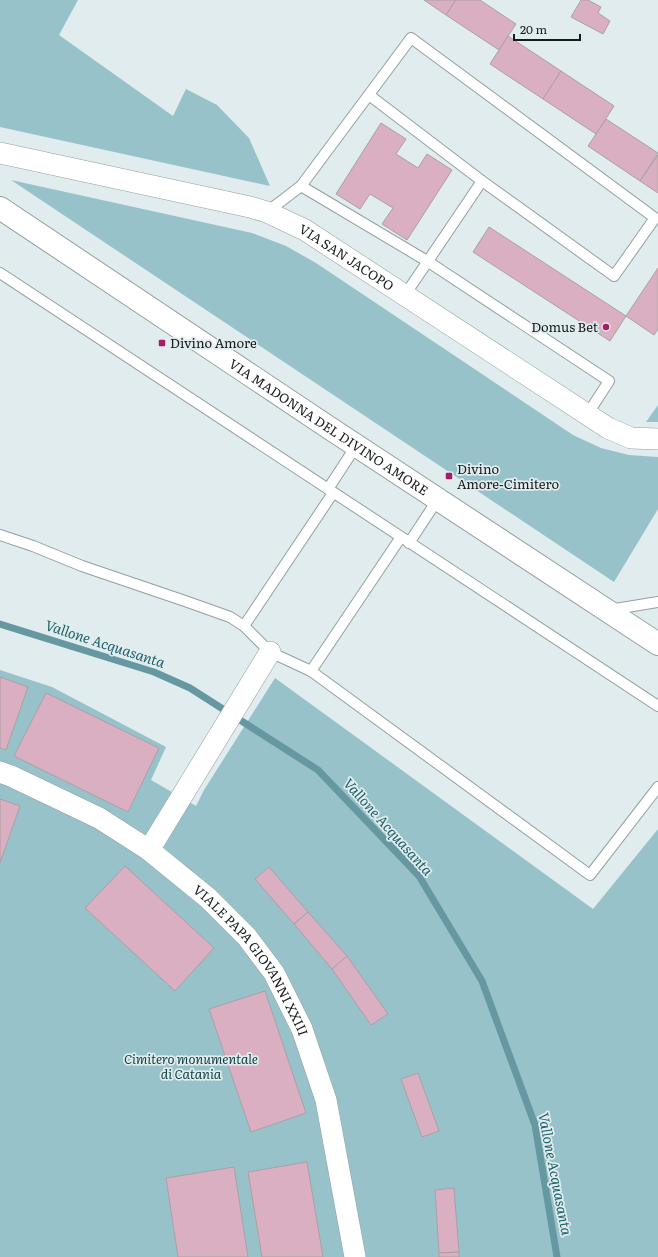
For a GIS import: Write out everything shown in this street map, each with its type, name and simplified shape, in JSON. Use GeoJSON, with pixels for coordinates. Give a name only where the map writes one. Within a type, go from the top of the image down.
{"type":"FeatureCollection","features":[{"type":"Feature","properties":{"kind":"main road","name":"VIA MADONNA DEL DIVINO AMORE"},"geometry":{"type":"LineString","coordinates":[[0,208],[356,446],[658,644]]}},
{"type":"Feature","properties":{"kind":"street","name":"VIA SAN JACOPO"},"geometry":{"type":"LineString","coordinates":[[0,153],[242,205],[267,212],[306,230],[608,428],[631,438],[658,439]]}},
{"type":"Feature","properties":{"kind":"street"},"geometry":{"type":"LineString","coordinates":[[149,850],[270,652]]}},
{"type":"Feature","properties":{"kind":"street","name":"VIALE PAPA GIOVANNI XXIII"},"geometry":{"type":"LineString","coordinates":[[0,772],[99,818],[149,850],[208,898],[247,937],[274,973],[302,1029],[326,1100],[355,1257]]}},
{"type":"Feature","properties":{"kind":"lane"},"geometry":{"type":"LineString","coordinates":[[267,212],[302,186],[369,95],[411,38],[655,218],[614,276],[482,181],[369,95]]}},
{"type":"Feature","properties":{"kind":"lane"},"geometry":{"type":"LineString","coordinates":[[405,295],[482,181]]}},
{"type":"Feature","properties":{"kind":"lane"},"geometry":{"type":"LineString","coordinates":[[302,186],[427,261],[609,380],[587,415]]}},
{"type":"Feature","properties":{"kind":"lane"},"geometry":{"type":"LineString","coordinates":[[0,273],[658,706]]}},
{"type":"Feature","properties":{"kind":"lane"},"geometry":{"type":"LineString","coordinates":[[244,626],[330,491],[356,446]]}},
{"type":"Feature","properties":{"kind":"lane"},"geometry":{"type":"LineString","coordinates":[[311,671],[405,540],[438,499]]}},
{"type":"Feature","properties":{"kind":"lane"},"geometry":{"type":"LineString","coordinates":[[0,535],[33,546],[82,566],[230,618],[244,626],[270,652],[311,671],[590,875],[658,787]]}},
{"type":"Feature","properties":{"kind":"lane"},"geometry":{"type":"LineString","coordinates":[[607,610],[658,602]]}},
{"type":"Feature","properties":{"kind":"green space"},"geometry":{"type":"Polygon","coordinates":[[[0,0],[78,0],[59,35],[173,116],[186,89],[217,105],[249,138],[270,186],[0,127],[0,0]]]}},
{"type":"Feature","properties":{"kind":"green space"},"geometry":{"type":"Polygon","coordinates":[[[11,180],[252,233],[286,246],[316,263],[573,435],[601,448],[629,455],[658,457],[658,509],[614,582],[11,180]]]}},
{"type":"Feature","properties":{"kind":"green space"},"geometry":{"type":"Polygon","coordinates":[[[658,405],[658,422],[646,422],[658,405]]]}},
{"type":"Feature","properties":{"kind":"green space","name":"Cimitero monumentale di Catania"},"geometry":{"type":"Polygon","coordinates":[[[0,670],[52,687],[166,747],[151,780],[196,806],[204,790],[275,678],[593,909],[658,829],[658,1257],[0,1257],[0,670]]]}},
{"type":"Feature","properties":{"kind":"building"},"geometry":{"type":"Polygon","coordinates":[[[424,0],[456,0],[446,15],[424,0]]]}},
{"type":"Feature","properties":{"kind":"building"},"geometry":{"type":"Polygon","coordinates":[[[456,0],[480,0],[516,24],[499,50],[446,15],[456,0]]]}},
{"type":"Feature","properties":{"kind":"building"},"geometry":{"type":"Polygon","coordinates":[[[581,0],[588,0],[601,7],[598,13],[610,21],[603,34],[571,17],[581,0]]]}},
{"type":"Feature","properties":{"kind":"building"},"geometry":{"type":"Polygon","coordinates":[[[508,36],[561,71],[543,99],[490,64],[508,36]]]}},
{"type":"Feature","properties":{"kind":"building"},"geometry":{"type":"Polygon","coordinates":[[[561,71],[614,106],[596,134],[543,99],[561,71]]]}},
{"type":"Feature","properties":{"kind":"building"},"geometry":{"type":"Polygon","coordinates":[[[606,119],[658,153],[640,181],[588,146],[606,119]]]}},
{"type":"Feature","properties":{"kind":"building"},"geometry":{"type":"Polygon","coordinates":[[[381,123],[406,139],[396,154],[418,168],[427,154],[452,170],[407,240],[382,224],[393,208],[370,194],[360,209],[336,194],[381,123]]]}},
{"type":"Feature","properties":{"kind":"building"},"geometry":{"type":"Polygon","coordinates":[[[658,155],[658,193],[640,181],[658,155]]]}},
{"type":"Feature","properties":{"kind":"building"},"geometry":{"type":"Polygon","coordinates":[[[489,227],[626,316],[610,341],[473,252],[489,227]]]}},
{"type":"Feature","properties":{"kind":"building"},"geometry":{"type":"Polygon","coordinates":[[[658,268],[658,329],[654,335],[626,316],[658,268]]]}},
{"type":"Feature","properties":{"kind":"building"},"geometry":{"type":"Polygon","coordinates":[[[0,677],[28,687],[6,750],[0,748],[0,677]]]}},
{"type":"Feature","properties":{"kind":"building"},"geometry":{"type":"Polygon","coordinates":[[[46,693],[159,748],[128,812],[14,756],[46,693]]]}},
{"type":"Feature","properties":{"kind":"building"},"geometry":{"type":"Polygon","coordinates":[[[0,799],[20,806],[0,863],[0,799]]]}},
{"type":"Feature","properties":{"kind":"building"},"geometry":{"type":"Polygon","coordinates":[[[125,866],[214,948],[175,991],[85,908],[125,866]]]}},
{"type":"Feature","properties":{"kind":"building"},"geometry":{"type":"Polygon","coordinates":[[[269,867],[308,912],[294,924],[255,879],[269,867]]]}},
{"type":"Feature","properties":{"kind":"building"},"geometry":{"type":"Polygon","coordinates":[[[308,912],[347,956],[332,969],[294,924],[308,912]]]}},
{"type":"Feature","properties":{"kind":"building"},"geometry":{"type":"Polygon","coordinates":[[[347,956],[388,1014],[371,1025],[332,969],[347,956]]]}},
{"type":"Feature","properties":{"kind":"building"},"geometry":{"type":"Polygon","coordinates":[[[265,991],[306,1113],[251,1132],[209,1009],[265,991]]]}},
{"type":"Feature","properties":{"kind":"building"},"geometry":{"type":"Polygon","coordinates":[[[418,1073],[439,1131],[422,1137],[401,1079],[418,1073]]]}},
{"type":"Feature","properties":{"kind":"building"},"geometry":{"type":"Polygon","coordinates":[[[307,1162],[323,1257],[262,1257],[248,1172],[307,1162]]]}},
{"type":"Feature","properties":{"kind":"building"},"geometry":{"type":"Polygon","coordinates":[[[234,1167],[248,1257],[178,1257],[166,1178],[234,1167]]]}},
{"type":"Feature","properties":{"kind":"building"},"geometry":{"type":"Polygon","coordinates":[[[454,1188],[459,1252],[439,1253],[435,1190],[454,1188]]]}},
{"type":"Feature","properties":{"kind":"building"},"geometry":{"type":"Polygon","coordinates":[[[459,1252],[459,1257],[439,1257],[439,1253],[459,1252]]]}},
{"type":"Feature","properties":{"kind":"waterway","name":"Vallone Acquasanta"},"geometry":{"type":"LineString","coordinates":[[0,624],[154,672],[190,688],[318,770],[419,876],[482,981],[535,1125],[557,1257]]}},
{"type":"Feature","properties":{"kind":"place","name":"Domus Bet"},"geometry":{"type":"Point","coordinates":[606,327]}},
{"type":"Feature","properties":{"kind":"place","name":"Divino Amore"},"geometry":{"type":"Point","coordinates":[162,343]}},
{"type":"Feature","properties":{"kind":"place","name":"Divino Amore-Cimitero"},"geometry":{"type":"Point","coordinates":[449,476]}}]}
